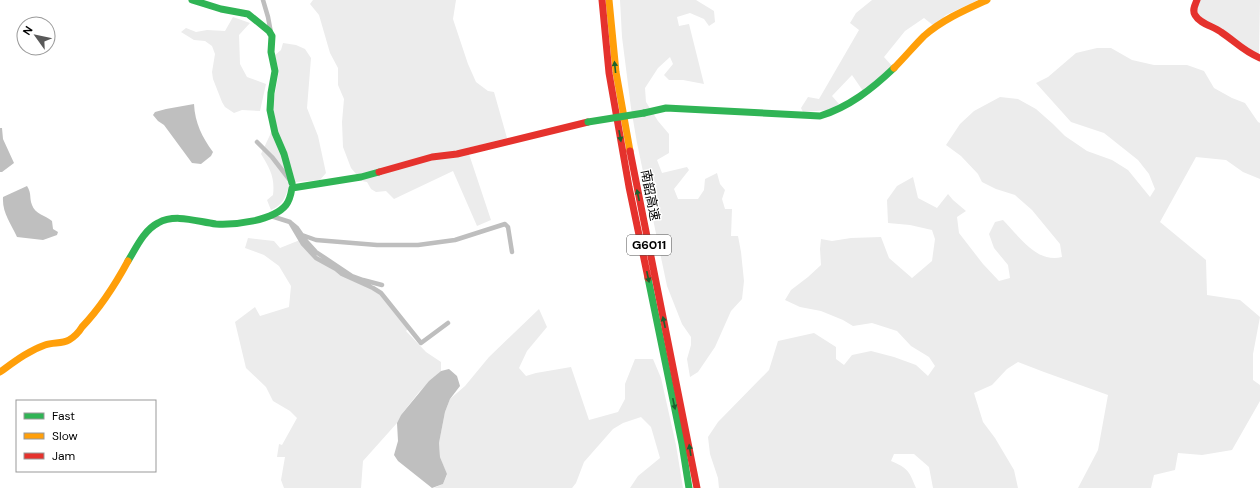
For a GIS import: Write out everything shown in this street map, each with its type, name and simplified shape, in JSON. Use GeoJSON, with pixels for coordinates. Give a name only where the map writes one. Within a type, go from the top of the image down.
{"type":"FeatureCollection","features":[{"type":"Feature","properties":{"kind":"main road"},"geometry":{"type":"LineString","coordinates":[[0,372],[26,354],[45,344],[60,343],[71,339],[100,305],[149,229],[158,223],[166,220],[191,219],[217,224],[234,224],[271,216],[278,213],[285,207],[291,197],[292,185],[284,154],[275,133],[270,110],[271,93],[276,71],[271,52],[272,36],[269,31],[248,14],[222,9],[203,1],[192,0]]}},
{"type":"Feature","properties":{"kind":"main road","name":"南韶高速"},"geometry":{"type":"LineString","coordinates":[[602,0],[610,81],[629,187],[690,488]]}},
{"type":"Feature","properties":{"kind":"main road","name":"南韶高速"},"geometry":{"type":"LineString","coordinates":[[609,0],[618,87],[636,186],[697,488]]}},
{"type":"Feature","properties":{"kind":"main road"},"geometry":{"type":"LineString","coordinates":[[292,185],[361,177],[432,157],[457,154],[588,122],[666,108],[820,116],[846,106],[878,83],[929,33],[958,13],[987,0]]}},
{"type":"Feature","properties":{"kind":"main road"},"geometry":{"type":"LineString","coordinates":[[1197,0],[1194,7],[1194,13],[1199,20],[1221,32],[1248,53],[1260,58]]}},
{"type":"Feature","properties":{"kind":"street"},"geometry":{"type":"LineString","coordinates":[[263,0],[272,36]]}},
{"type":"Feature","properties":{"kind":"street"},"geometry":{"type":"LineString","coordinates":[[257,142],[272,157],[292,185]]}},
{"type":"Feature","properties":{"kind":"street"},"geometry":{"type":"LineString","coordinates":[[271,216],[290,222],[297,228],[316,252],[352,276],[382,285]]}},
{"type":"Feature","properties":{"kind":"street"},"geometry":{"type":"LineString","coordinates":[[290,222],[303,244],[316,258],[342,274],[381,293],[422,342],[448,323]]}},
{"type":"Feature","properties":{"kind":"street"},"geometry":{"type":"LineString","coordinates":[[302,235],[316,240],[376,246],[418,245],[455,240],[505,224],[508,227],[512,252]]}},
{"type":"Feature","properties":{"kind":"shaded area"},"geometry":{"type":"Polygon","coordinates":[[[313,0],[456,0],[453,19],[468,64],[476,82],[488,91],[494,92],[507,138],[467,148],[491,220],[477,226],[453,171],[394,199],[386,191],[376,192],[371,189],[367,182],[362,181],[351,168],[343,147],[342,122],[344,99],[338,85],[338,68],[330,53],[319,15],[310,4],[313,0]]]}},
{"type":"Feature","properties":{"kind":"shaded area"},"geometry":{"type":"Polygon","coordinates":[[[620,0],[696,0],[714,11],[715,22],[709,26],[704,19],[690,13],[677,17],[679,26],[689,24],[704,84],[683,80],[669,80],[664,75],[673,64],[670,57],[658,68],[645,88],[646,102],[658,121],[669,134],[669,153],[657,160],[662,173],[687,167],[689,170],[674,189],[678,199],[698,199],[704,190],[705,179],[717,173],[720,184],[725,190],[722,199],[725,209],[732,209],[731,236],[738,236],[741,252],[744,281],[742,299],[731,311],[715,347],[698,372],[690,377],[687,359],[691,345],[691,337],[682,324],[667,286],[637,143],[622,37],[620,0]]]}},
{"type":"Feature","properties":{"kind":"shaded area"},"geometry":{"type":"Polygon","coordinates":[[[872,0],[978,0],[946,15],[934,26],[924,18],[905,31],[884,57],[892,66],[863,91],[852,75],[832,96],[839,104],[829,110],[803,112],[801,108],[808,97],[819,99],[859,30],[850,23],[856,13],[872,0]]]}},
{"type":"Feature","properties":{"kind":"shaded area"},"geometry":{"type":"Polygon","coordinates":[[[1197,0],[1260,0],[1259,58],[1196,17],[1197,0]]]}},
{"type":"Feature","properties":{"kind":"shaded area"},"geometry":{"type":"Polygon","coordinates":[[[233,17],[250,23],[239,35],[240,64],[247,77],[266,84],[260,111],[242,110],[234,113],[225,107],[213,79],[212,72],[215,54],[212,46],[205,41],[194,40],[181,32],[186,28],[196,32],[207,30],[225,31],[233,17]]]}},
{"type":"Feature","properties":{"kind":"shaded area"},"geometry":{"type":"Polygon","coordinates":[[[283,43],[296,45],[305,49],[311,58],[307,108],[318,136],[326,173],[320,180],[297,182],[289,186],[283,201],[271,210],[267,200],[273,195],[273,183],[269,169],[261,154],[270,135],[275,119],[273,105],[279,71],[275,55],[281,50],[283,43]]]}},
{"type":"Feature","properties":{"kind":"shaded area"},"geometry":{"type":"Polygon","coordinates":[[[1097,48],[1111,48],[1132,60],[1154,65],[1187,65],[1204,71],[1214,88],[1245,103],[1260,123],[1260,179],[1243,172],[1226,160],[1196,157],[1160,222],[1206,260],[1207,295],[1240,300],[1260,317],[1253,354],[1253,380],[1260,385],[1260,401],[1232,450],[1202,455],[1178,453],[1175,470],[1154,475],[1151,488],[1078,488],[1098,450],[1108,395],[1018,362],[1007,369],[992,385],[974,393],[983,422],[995,438],[1014,470],[1018,488],[933,488],[929,467],[914,454],[894,454],[891,461],[905,468],[912,478],[916,488],[719,488],[718,478],[710,454],[708,437],[718,422],[769,370],[778,341],[814,333],[836,347],[836,359],[844,365],[852,355],[871,351],[916,365],[928,376],[935,366],[929,357],[911,346],[897,331],[872,323],[853,326],[821,311],[800,307],[785,300],[791,290],[821,265],[821,239],[832,241],[851,238],[881,237],[889,258],[912,278],[932,261],[935,239],[932,230],[910,225],[888,223],[887,200],[897,186],[913,177],[918,198],[937,208],[948,194],[966,211],[957,217],[959,233],[983,264],[999,281],[1010,278],[1008,265],[994,248],[989,234],[995,222],[1003,220],[1029,247],[1036,252],[1053,258],[1062,257],[1060,244],[1032,210],[1015,195],[996,189],[982,182],[978,174],[961,156],[946,145],[960,124],[974,111],[1000,97],[1018,99],[1036,109],[1065,136],[1087,151],[1112,160],[1128,170],[1150,197],[1155,189],[1149,174],[1138,160],[1104,133],[1071,122],[1036,83],[1048,77],[1076,53],[1097,48]]]}},
{"type":"Feature","properties":{"kind":"shaded area"},"geometry":{"type":"Polygon","coordinates":[[[194,104],[200,130],[213,152],[211,156],[201,164],[192,163],[164,125],[153,115],[155,112],[166,109],[194,104]]]}},
{"type":"Feature","properties":{"kind":"shaded area"},"geometry":{"type":"Polygon","coordinates":[[[0,128],[2,128],[3,139],[14,163],[0,172],[0,128]]]}},
{"type":"Feature","properties":{"kind":"shaded area"},"geometry":{"type":"Polygon","coordinates":[[[27,186],[33,208],[52,221],[53,229],[58,232],[57,235],[43,240],[17,237],[5,213],[3,197],[27,186]]]}},
{"type":"Feature","properties":{"kind":"shaded area"},"geometry":{"type":"Polygon","coordinates":[[[248,238],[274,241],[280,248],[300,240],[316,258],[381,293],[409,328],[406,331],[426,352],[441,362],[441,371],[419,392],[401,415],[397,423],[363,461],[361,488],[284,488],[281,480],[285,457],[277,457],[279,444],[282,445],[297,418],[290,411],[273,401],[266,387],[246,368],[235,322],[255,307],[260,316],[289,307],[291,286],[279,266],[264,255],[245,248],[248,238]]]}},
{"type":"Feature","properties":{"kind":"shaded area"},"geometry":{"type":"Polygon","coordinates":[[[539,309],[547,327],[527,351],[519,368],[526,376],[571,367],[589,420],[618,412],[625,399],[625,384],[635,359],[653,359],[661,378],[676,445],[683,488],[630,488],[638,476],[660,458],[651,427],[641,417],[623,423],[613,429],[584,462],[576,483],[572,488],[434,488],[443,484],[447,475],[440,457],[439,443],[445,412],[450,399],[465,386],[489,357],[539,309]]]}},
{"type":"Feature","properties":{"kind":"shaded area"},"geometry":{"type":"Polygon","coordinates":[[[449,369],[457,376],[460,386],[450,399],[445,412],[439,443],[440,457],[447,474],[443,484],[432,488],[398,461],[394,455],[398,441],[397,423],[401,415],[429,381],[441,371],[449,369]]]}},
{"type":"Feature","properties":{"kind":"traffic: fast"},"geometry":{"type":"LineString","coordinates":[[192,0],[221,9],[248,14],[269,31],[272,36],[271,52],[275,71],[270,110],[275,133],[284,154],[292,183]]}},
{"type":"Feature","properties":{"kind":"traffic: fast"},"geometry":{"type":"LineString","coordinates":[[644,113],[666,108],[820,116],[841,108],[860,96],[894,68]]}},
{"type":"Feature","properties":{"kind":"traffic: fast"},"geometry":{"type":"LineString","coordinates":[[588,122],[644,113]]}},
{"type":"Feature","properties":{"kind":"traffic: fast"},"geometry":{"type":"LineString","coordinates":[[128,261],[149,230],[153,226],[165,220],[180,218],[216,224],[253,221],[272,215],[286,205],[291,195],[292,188],[361,177],[379,172]]}},
{"type":"Feature","properties":{"kind":"traffic: fast"},"geometry":{"type":"LineString","coordinates":[[648,278],[682,444],[689,488]]}},
{"type":"Feature","properties":{"kind":"traffic: slow"},"geometry":{"type":"LineString","coordinates":[[609,0],[616,72],[630,151]]}},
{"type":"Feature","properties":{"kind":"traffic: slow"},"geometry":{"type":"LineString","coordinates":[[894,68],[931,30],[954,16],[987,0]]}},
{"type":"Feature","properties":{"kind":"traffic: slow"},"geometry":{"type":"LineString","coordinates":[[0,372],[21,357],[39,347],[48,344],[60,343],[75,336],[101,304],[128,261]]}},
{"type":"Feature","properties":{"kind":"traffic: jam"},"geometry":{"type":"LineString","coordinates":[[602,0],[609,73],[629,187],[648,278]]}},
{"type":"Feature","properties":{"kind":"traffic: jam"},"geometry":{"type":"LineString","coordinates":[[1197,0],[1194,8],[1197,18],[1260,58]]}},
{"type":"Feature","properties":{"kind":"traffic: jam"},"geometry":{"type":"LineString","coordinates":[[379,172],[432,157],[457,154],[588,122]]}},
{"type":"Feature","properties":{"kind":"traffic: jam"},"geometry":{"type":"LineString","coordinates":[[630,151],[697,488]]}}]}
